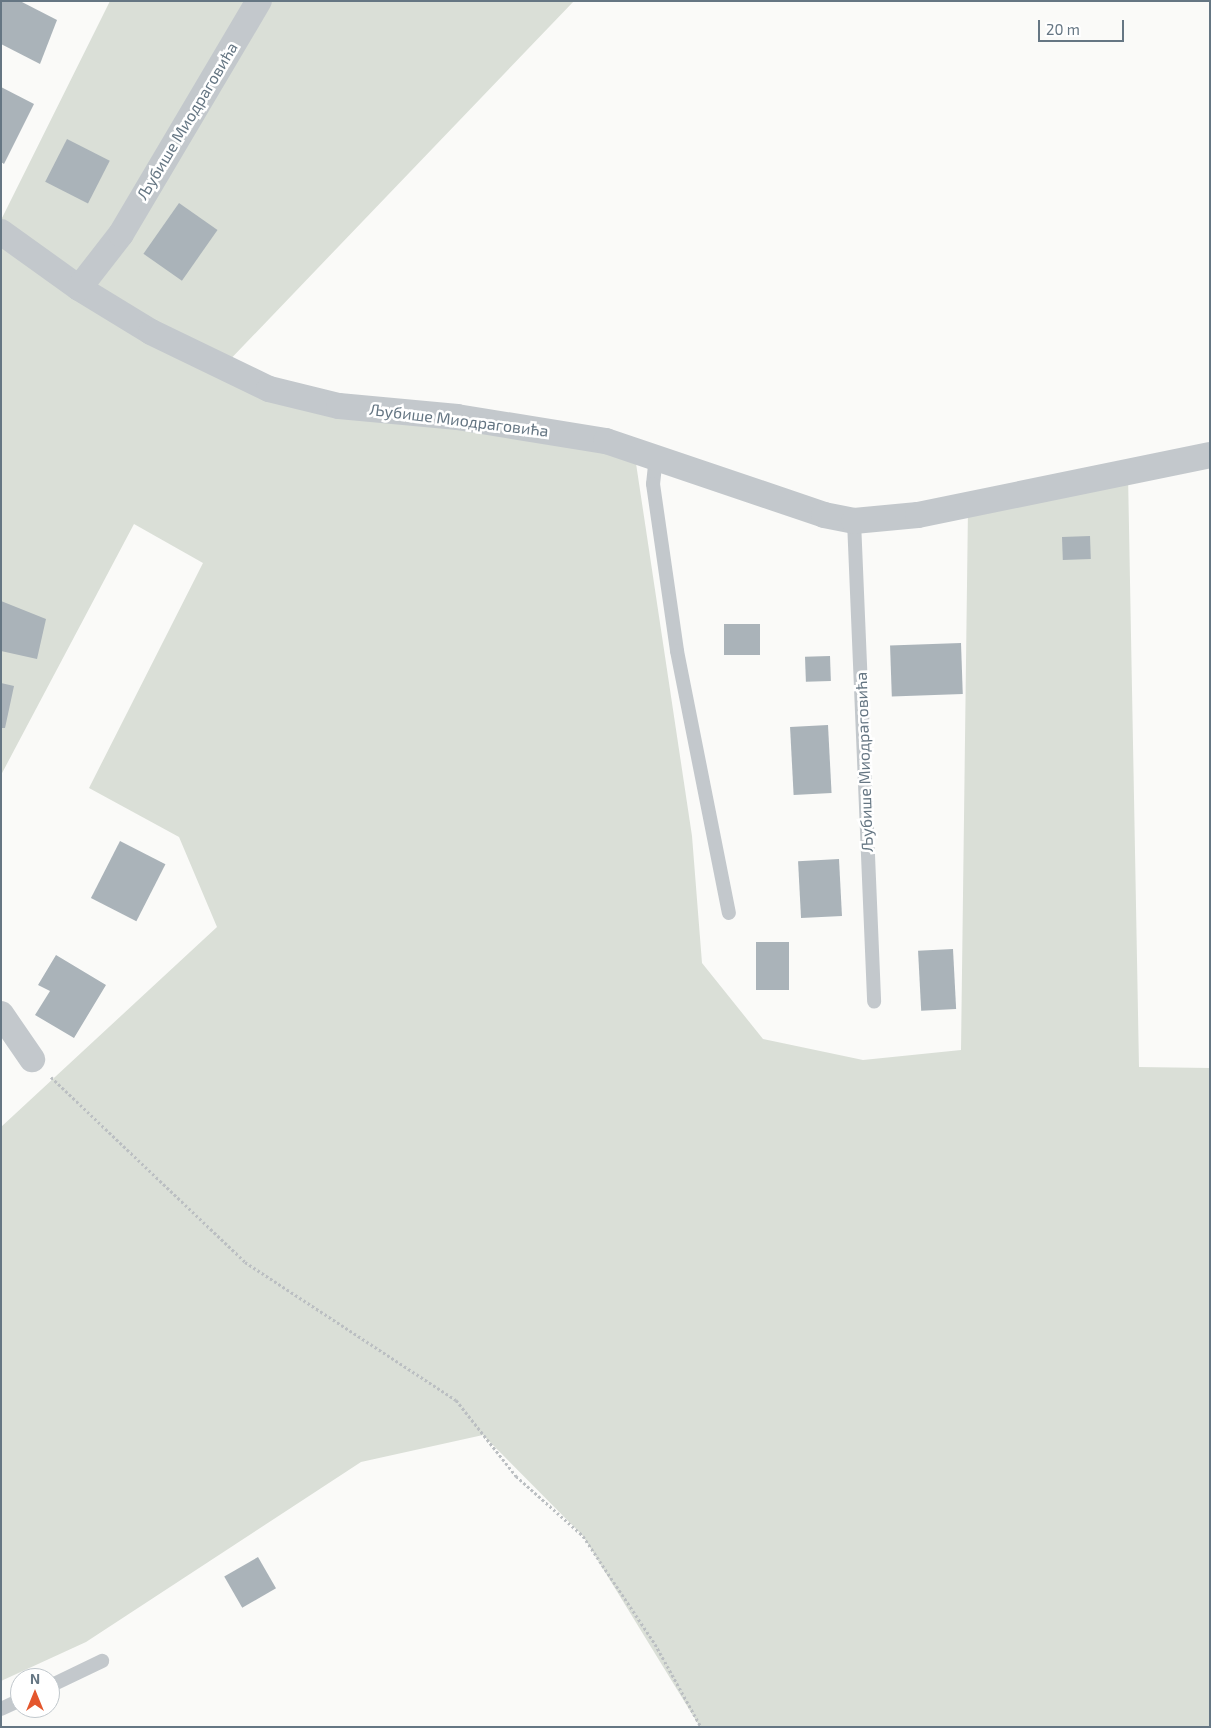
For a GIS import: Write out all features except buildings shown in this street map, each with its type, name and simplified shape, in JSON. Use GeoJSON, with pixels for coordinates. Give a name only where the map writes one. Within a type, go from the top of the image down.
{"type":"FeatureCollection","features":[{"type":"Feature","properties":{"kind":"street","name":"Љубише Миодраговића"},"geometry":{"type":"LineString","coordinates":[[79,288],[121,234],[258,1]]}},
{"type":"Feature","properties":{"kind":"street","name":"Љубише Миодраговића"},"geometry":{"type":"LineString","coordinates":[[1,232],[79,288],[222,368],[308,401],[534,427],[656,456],[824,515],[854,521],[968,507],[1210,455]]}},
{"type":"Feature","properties":{"kind":"street"},"geometry":{"type":"LineString","coordinates":[[1,1014],[32,1060]]}},
{"type":"Feature","properties":{"kind":"lane"},"geometry":{"type":"LineString","coordinates":[[656,456],[653,484],[677,651],[728,914]]}},
{"type":"Feature","properties":{"kind":"lane","name":"Љубише Миодраговића"},"geometry":{"type":"LineString","coordinates":[[854,521],[874,1002]]}},
{"type":"Feature","properties":{"kind":"lane"},"geometry":{"type":"LineString","coordinates":[[60,1681],[102,1662]]}},
{"type":"Feature","properties":{"kind":"path"},"geometry":{"type":"LineString","coordinates":[[32,1060],[245,1262],[456,1400],[516,1476],[583,1536],[655,1644],[701,1727]]}},
{"type":"Feature","properties":{"kind":"shaded area"},"geometry":{"type":"Polygon","coordinates":[[[110,1],[574,1],[222,368],[371,410],[634,450],[692,836],[702,963],[763,1039],[863,1060],[961,1050],[968,507],[1128,473],[1139,1067],[1210,1068],[1210,1727],[700,1727],[583,1536],[483,1435],[361,1462],[86,1642],[29,1668],[10,1668],[10,1677],[1,1681],[1,1127],[217,927],[179,837],[89,788],[203,563],[134,524],[1,775],[1,220],[110,1]]]}}]}
